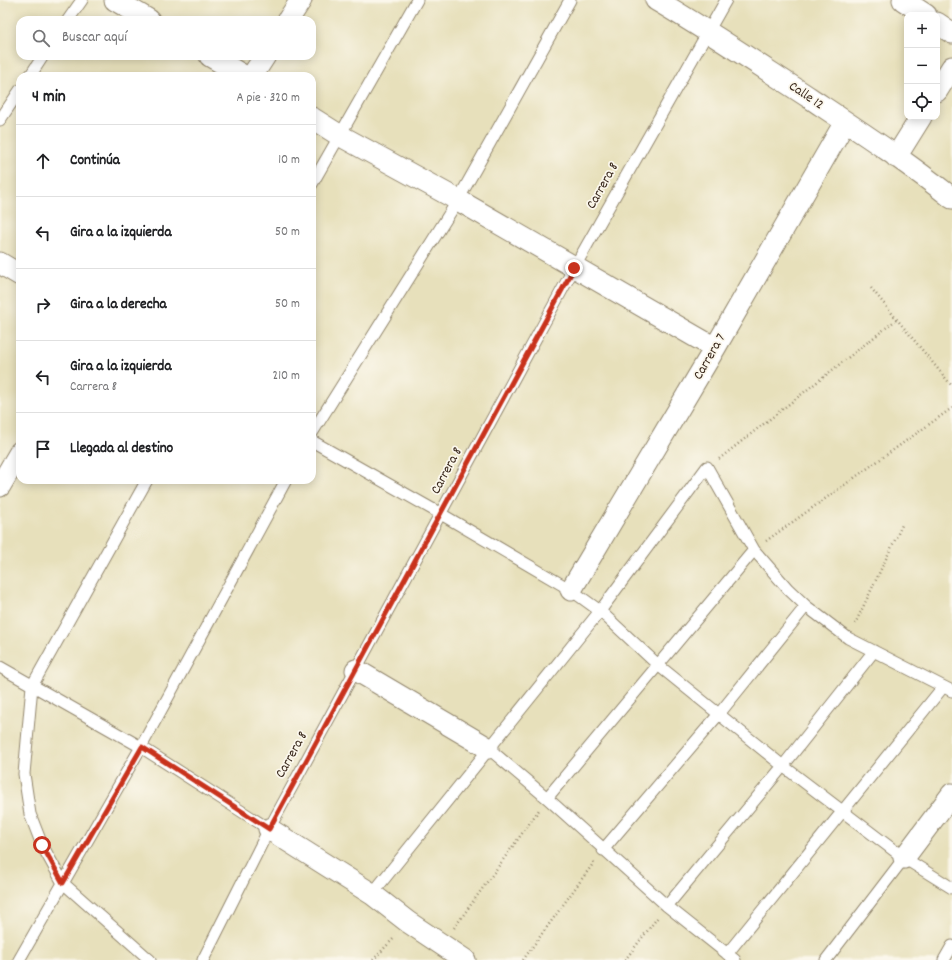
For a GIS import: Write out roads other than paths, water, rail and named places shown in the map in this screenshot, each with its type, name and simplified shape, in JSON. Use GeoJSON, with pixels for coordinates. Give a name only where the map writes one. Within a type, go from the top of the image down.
{"type":"FeatureCollection","features":[{"type":"Feature","properties":{"kind":"street"},"geometry":{"type":"LineString","coordinates":[[116,0],[142,16]]}},
{"type":"Feature","properties":{"kind":"street"},"geometry":{"type":"LineString","coordinates":[[291,16],[301,0]]}},
{"type":"Feature","properties":{"kind":"street","name":"Calle 12"},"geometry":{"type":"LineString","coordinates":[[656,0],[708,30],[896,157],[952,198]]}},
{"type":"Feature","properties":{"kind":"street"},"geometry":{"type":"LineString","coordinates":[[903,0],[921,12]]}},
{"type":"Feature","properties":{"kind":"street"},"geometry":{"type":"LineString","coordinates":[[940,25],[952,33]]}},
{"type":"Feature","properties":{"kind":"street"},"geometry":{"type":"LineString","coordinates":[[217,60],[237,72]]}},
{"type":"Feature","properties":{"kind":"street"},"geometry":{"type":"LineString","coordinates":[[254,72],[262,60]]}},
{"type":"Feature","properties":{"kind":"street"},"geometry":{"type":"LineString","coordinates":[[940,86],[952,68]]}},
{"type":"Feature","properties":{"kind":"street"},"geometry":{"type":"LineString","coordinates":[[896,157],[919,120]]}},
{"type":"Feature","properties":{"kind":"street"},"geometry":{"type":"LineString","coordinates":[[316,121],[339,135],[458,200],[715,348]]}},
{"type":"Feature","properties":{"kind":"street","name":"Carrera 7"},"geometry":{"type":"LineString","coordinates":[[571,590],[715,348],[845,122]]}},
{"type":"Feature","properties":{"kind":"street"},"geometry":{"type":"LineString","coordinates":[[0,263],[16,273]]}},
{"type":"Feature","properties":{"kind":"street"},"geometry":{"type":"LineString","coordinates":[[0,486],[16,459]]}},
{"type":"Feature","properties":{"kind":"street"},"geometry":{"type":"LineString","coordinates":[[356,670],[488,748]]}},
{"type":"Feature","properties":{"kind":"street"},"geometry":{"type":"LineString","coordinates":[[904,858],[952,794]]}},
{"type":"Feature","properties":{"kind":"street"},"geometry":{"type":"LineString","coordinates":[[269,829],[372,894],[408,922],[465,960]]}},
{"type":"Feature","properties":{"kind":"lane"},"geometry":{"type":"LineString","coordinates":[[71,16],[82,0]]}},
{"type":"Feature","properties":{"kind":"lane"},"geometry":{"type":"LineString","coordinates":[[316,177],[418,0]]}},
{"type":"Feature","properties":{"kind":"lane"},"geometry":{"type":"LineString","coordinates":[[316,426],[458,200],[570,0]]}},
{"type":"Feature","properties":{"kind":"lane","name":"Carrera 8"},"geometry":{"type":"LineString","coordinates":[[203,960],[269,829],[574,268],[726,0]]}},
{"type":"Feature","properties":{"kind":"lane"},"geometry":{"type":"LineString","coordinates":[[33,72],[40,60]]}},
{"type":"Feature","properties":{"kind":"lane"},"geometry":{"type":"LineString","coordinates":[[0,120],[16,96]]}},
{"type":"Feature","properties":{"kind":"lane"},"geometry":{"type":"LineString","coordinates":[[316,443],[571,590],[600,611],[658,665],[784,766],[904,858],[952,888]]}},
{"type":"Feature","properties":{"kind":"lane"},"geometry":{"type":"LineString","coordinates":[[372,894],[488,748],[600,611],[707,467],[754,550],[788,589],[806,606],[848,638],[947,689],[844,811],[731,957],[667,906],[547,798],[488,748]]}},
{"type":"Feature","properties":{"kind":"lane"},"geometry":{"type":"LineString","coordinates":[[145,484],[32,686],[24,774],[30,814],[42,845],[63,883],[150,960]]}},
{"type":"Feature","properties":{"kind":"lane"},"geometry":{"type":"LineString","coordinates":[[19,960],[142,747],[284,484]]}},
{"type":"Feature","properties":{"kind":"lane"},"geometry":{"type":"LineString","coordinates":[[547,798],[754,550]]}},
{"type":"Feature","properties":{"kind":"lane"},"geometry":{"type":"LineString","coordinates":[[603,850],[720,714],[806,606]]}},
{"type":"Feature","properties":{"kind":"lane"},"geometry":{"type":"LineString","coordinates":[[667,906],[784,766],[874,651]]}},
{"type":"Feature","properties":{"kind":"lane"},"geometry":{"type":"LineString","coordinates":[[0,668],[142,747],[269,829]]}},
{"type":"Feature","properties":{"kind":"lane"},"geometry":{"type":"LineString","coordinates":[[826,960],[904,858]]}},
{"type":"Feature","properties":{"kind":"lane"},"geometry":{"type":"LineString","coordinates":[[944,960],[952,946]]}}]}
